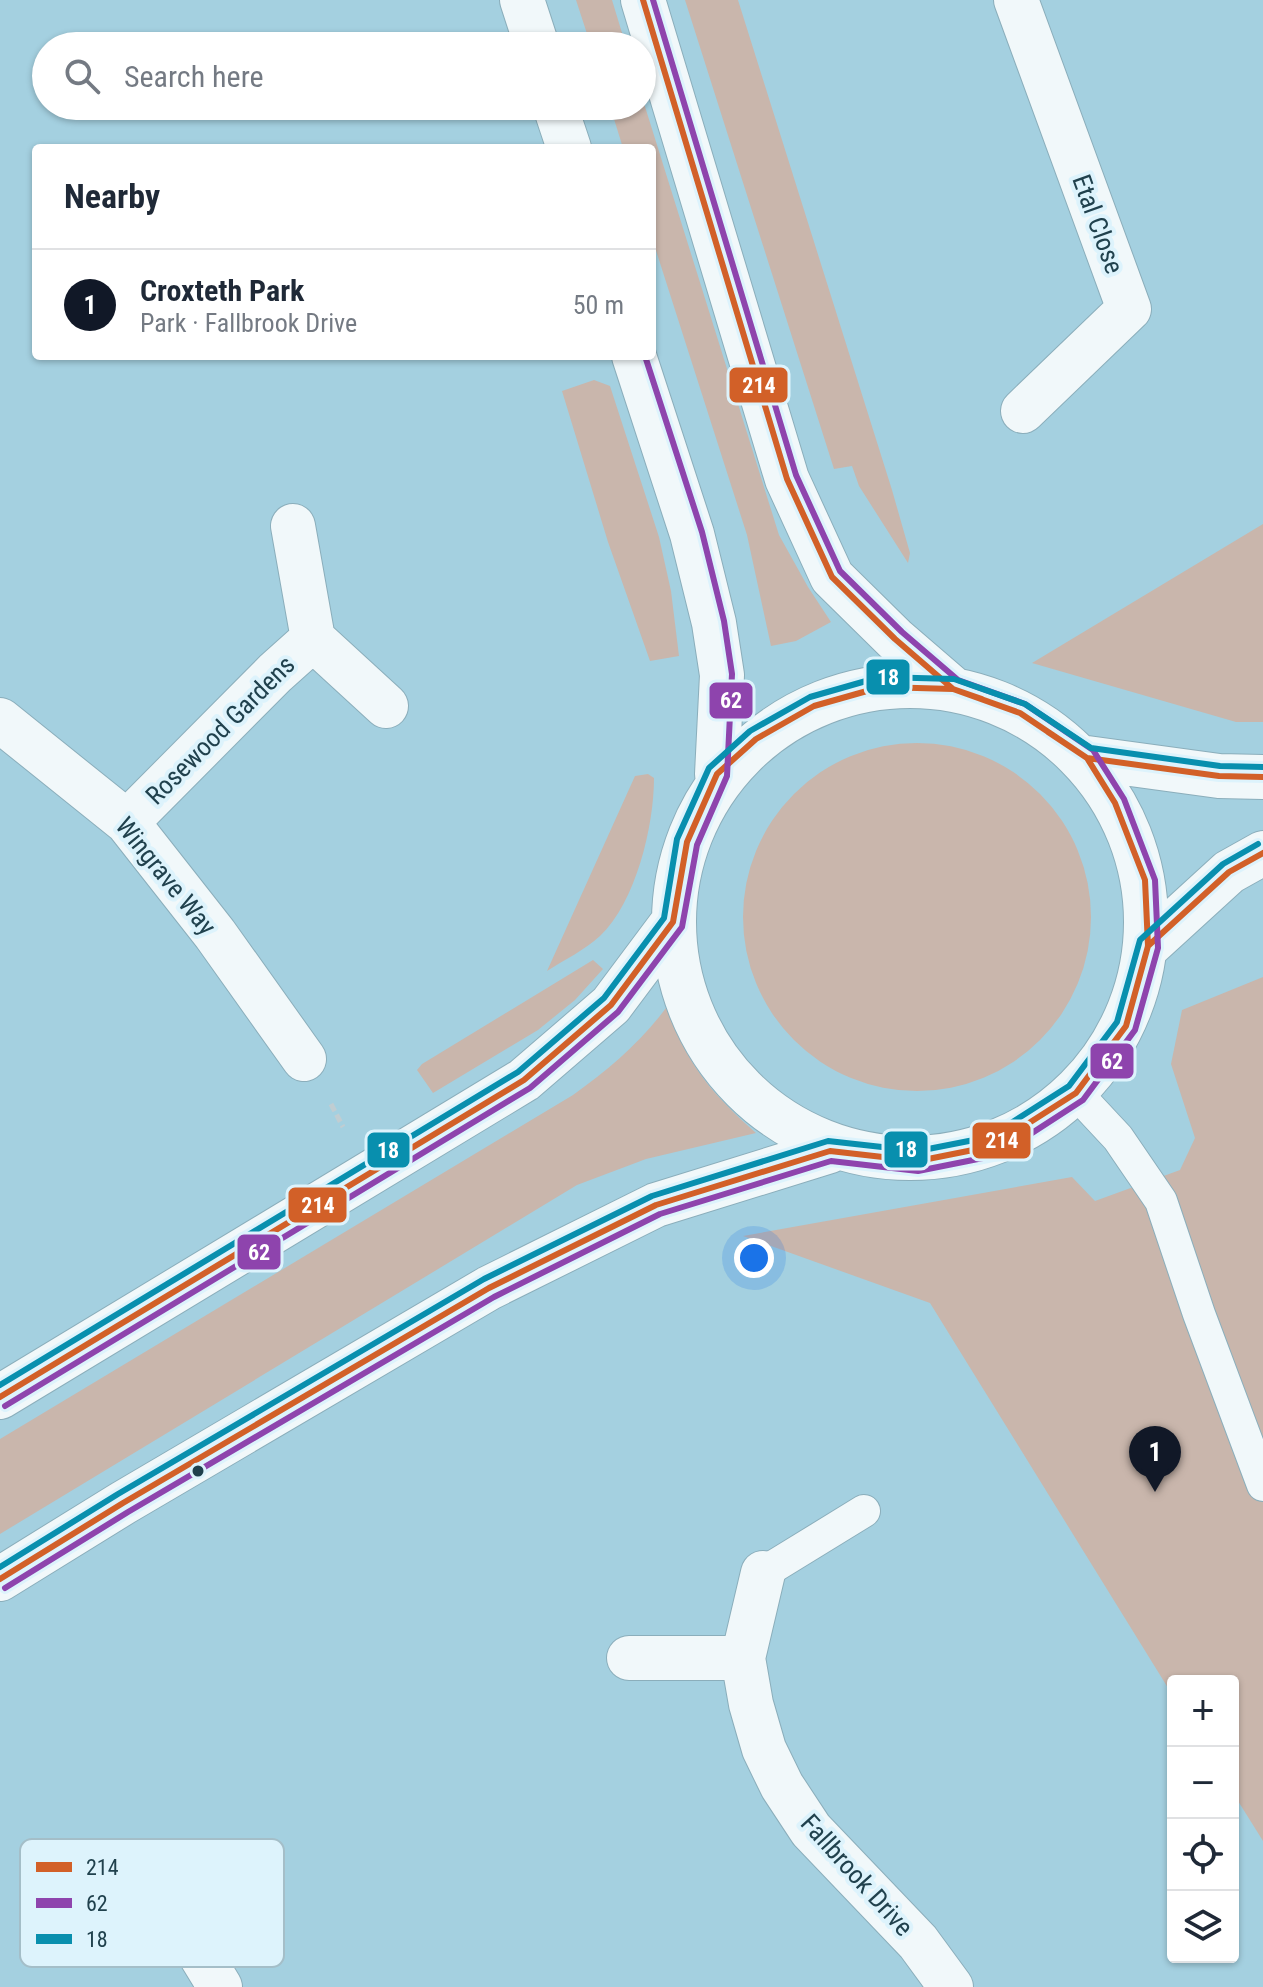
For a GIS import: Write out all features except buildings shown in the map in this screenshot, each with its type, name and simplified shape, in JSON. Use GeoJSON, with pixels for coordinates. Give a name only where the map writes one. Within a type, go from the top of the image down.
{"type":"FeatureCollection","features":[{"type":"Feature","properties":{"kind":"street"},"geometry":{"type":"LineString","coordinates":[[522,0],[532,32]]}},
{"type":"Feature","properties":{"kind":"street"},"geometry":{"type":"LineString","coordinates":[[643,0],[653,32]]}},
{"type":"Feature","properties":{"kind":"street","name":"Etal Close"},"geometry":{"type":"LineString","coordinates":[[1016,0],[1129,309],[1023,411]]}},
{"type":"Feature","properties":{"kind":"street"},"geometry":{"type":"LineString","coordinates":[[656,43],[787,479],[832,577],[895,639],[953,689]]}},
{"type":"Feature","properties":{"kind":"street"},"geometry":{"type":"LineString","coordinates":[[560,120],[568,144]]}},
{"type":"Feature","properties":{"kind":"street"},"geometry":{"type":"LineString","coordinates":[[635,360],[692,534],[714,623],[722,675],[717,774],[687,842],[673,922],[683,991],[720,1065],[780,1121],[830,1151]]}},
{"type":"Feature","properties":{"kind":"street","name":"Rosewood Gardens"},"geometry":{"type":"LineString","coordinates":[[293,526],[313,639],[386,706]]}},
{"type":"Feature","properties":{"kind":"street","name":"Rosewood Gardens"},"geometry":{"type":"LineString","coordinates":[[127,822],[275,673],[313,639]]}},
{"type":"Feature","properties":{"kind":"street"},"geometry":{"type":"LineString","coordinates":[[0,1579],[123,1503],[489,1288],[656,1205],[830,1151],[918,1161],[993,1146],[1076,1093],[1126,1026],[1148,946],[1145,880],[1115,803],[1087,758],[1020,713],[953,689],[881,687],[814,706],[756,739],[717,774]]}},
{"type":"Feature","properties":{"kind":"street","name":"Wingrave Way"},"geometry":{"type":"LineString","coordinates":[[0,720],[127,822],[215,934],[304,1059]]}},
{"type":"Feature","properties":{"kind":"street"},"geometry":{"type":"LineString","coordinates":[[1087,758],[1219,776],[1263,777]]}},
{"type":"Feature","properties":{"kind":"street"},"geometry":{"type":"LineString","coordinates":[[1148,946],[1229,872],[1263,853]]}},
{"type":"Feature","properties":{"kind":"street"},"geometry":{"type":"LineString","coordinates":[[0,1397],[524,1080],[611,1005],[673,922]]}},
{"type":"Feature","properties":{"kind":"street","name":"Fallbrook Drive"},"geometry":{"type":"LineString","coordinates":[[763,1573],[743,1658],[760,1734],[782,1786],[811,1830],[918,1942],[951,1987]]}},
{"type":"Feature","properties":{"kind":"street"},"geometry":{"type":"LineString","coordinates":[[629,1658],[743,1658]]}},
{"type":"Feature","properties":{"kind":"street"},"geometry":{"type":"LineString","coordinates":[[208,1967],[220,1987]]}},
{"type":"Feature","properties":{"kind":"lane"},"geometry":{"type":"LineString","coordinates":[[1076,1093],[1118,1138],[1161,1201],[1199,1314],[1263,1485]]}},
{"type":"Feature","properties":{"kind":"lane"},"geometry":{"type":"LineString","coordinates":[[763,1573],[864,1511]]}},
{"type":"Feature","properties":{"kind":"path"},"geometry":{"type":"LineString","coordinates":[[304,1059],[327,1096],[366,1175]]}},
{"type":"Feature","properties":{"kind":"shaded area"},"geometry":{"type":"Polygon","coordinates":[[[576,0],[612,0],[622,32],[586,32],[576,0]]]}},
{"type":"Feature","properties":{"kind":"shaded area"},"geometry":{"type":"Polygon","coordinates":[[[685,0],[738,0],[892,490],[910,553],[908,563],[859,486],[852,466],[834,469],[685,0]]]}},
{"type":"Feature","properties":{"kind":"shaded area"},"geometry":{"type":"Polygon","coordinates":[[[614,120],[649,120],[779,535],[831,622],[796,641],[771,646],[747,535],[656,251],[656,144],[622,144],[614,120]]]}},
{"type":"Feature","properties":{"kind":"shaded area"},"geometry":{"type":"Polygon","coordinates":[[[594,380],[610,386],[659,537],[671,591],[679,656],[650,661],[608,542],[562,391],[594,380]]]}},
{"type":"Feature","properties":{"kind":"shaded area"},"geometry":{"type":"Polygon","coordinates":[[[1263,524],[1263,722],[1236,722],[1032,663],[1263,524]]]}},
{"type":"Feature","properties":{"kind":"shaded area"},"geometry":{"type":"Polygon","coordinates":[[[917,743],[951,746],[984,756],[1014,772],[1040,794],[1062,820],[1078,850],[1088,883],[1091,917],[1088,951],[1078,984],[1062,1014],[1040,1040],[1014,1062],[984,1078],[951,1088],[917,1091],[883,1088],[850,1078],[820,1062],[794,1040],[772,1014],[756,984],[746,951],[743,917],[746,883],[756,850],[772,820],[794,794],[820,772],[850,756],[883,746],[917,743]]]}},
{"type":"Feature","properties":{"kind":"shaded area"},"geometry":{"type":"Polygon","coordinates":[[[648,774],[654,778],[651,818],[640,862],[624,904],[600,936],[547,971],[635,776],[648,774]]]}},
{"type":"Feature","properties":{"kind":"shaded area"},"geometry":{"type":"Polygon","coordinates":[[[593,960],[603,969],[575,1000],[538,1030],[433,1093],[417,1070],[422,1064],[593,960]]]}},
{"type":"Feature","properties":{"kind":"shaded area"},"geometry":{"type":"Polygon","coordinates":[[[1263,977],[1263,1841],[1239,1803],[1239,1675],[1167,1675],[1167,1686],[930,1303],[743,1236],[1072,1177],[1095,1201],[1180,1170],[1195,1138],[1171,1064],[1182,1010],[1263,977]]]}},
{"type":"Feature","properties":{"kind":"shaded area"},"geometry":{"type":"Polygon","coordinates":[[[666,1008],[683,1046],[702,1077],[756,1133],[646,1159],[577,1185],[0,1534],[0,1439],[573,1095],[623,1055],[666,1008]]]}},
{"type":"Feature","properties":{"kind":"transit line","name":"214"},"geometry":{"type":"LineString","coordinates":[[643,0],[653,32]]}},
{"type":"Feature","properties":{"kind":"transit line","name":"62"},"geometry":{"type":"LineString","coordinates":[[5,1588],[128,1512],[494,1297],[660,1214],[831,1161],[918,1171],[998,1155],[1083,1100],[1135,1030],[1158,948],[1155,880],[1124,799],[1093,750],[1025,704],[958,680],[902,632],[840,571],[796,475],[653,0]]}},
{"type":"Feature","properties":{"kind":"transit line","name":"214"},"geometry":{"type":"LineString","coordinates":[[656,43],[787,479],[832,577],[895,639],[953,689],[982,699]]}},
{"type":"Feature","properties":{"kind":"transit line","name":"62"},"geometry":{"type":"LineString","coordinates":[[5,1406],[530,1088],[618,1012],[682,927],[697,845],[727,776],[732,674],[724,621],[702,532],[646,360]]}},
{"type":"Feature","properties":{"kind":"transit line","name":"18"},"geometry":{"type":"LineString","coordinates":[[0,1385],[518,1072],[604,998],[664,918],[677,839],[709,768],[750,731],[810,697],[880,677],[954,679],[1025,704],[1091,748],[1220,766],[1263,767]]}},
{"type":"Feature","properties":{"kind":"transit line","name":"214"},"geometry":{"type":"LineString","coordinates":[[0,1397],[524,1080],[611,1005],[673,922],[687,842],[717,774],[756,739],[814,706],[881,687],[953,689],[1020,713],[1087,758],[1115,803],[1145,880],[1148,946],[1126,1026],[1076,1093],[993,1146],[918,1161],[830,1151],[656,1205],[489,1288],[123,1503],[0,1579]]}},
{"type":"Feature","properties":{"kind":"transit line","name":"214"},"geometry":{"type":"LineString","coordinates":[[1048,732],[1087,758],[1219,776],[1263,777]]}},
{"type":"Feature","properties":{"kind":"transit line","name":"18"},"geometry":{"type":"LineString","coordinates":[[0,1567],[484,1279],[652,1196],[828,1141],[918,1151],[989,1137],[1069,1086],[1117,1022],[1140,940],[1223,864],[1258,844]]}},
{"type":"Feature","properties":{"kind":"transit line","name":"214"},"geometry":{"type":"LineString","coordinates":[[1148,946],[1229,872],[1263,853]]}},
{"type":"Feature","properties":{"kind":"place","name":"Croxteth Park"},"geometry":{"type":"Point","coordinates":[1155,1492]}}]}
